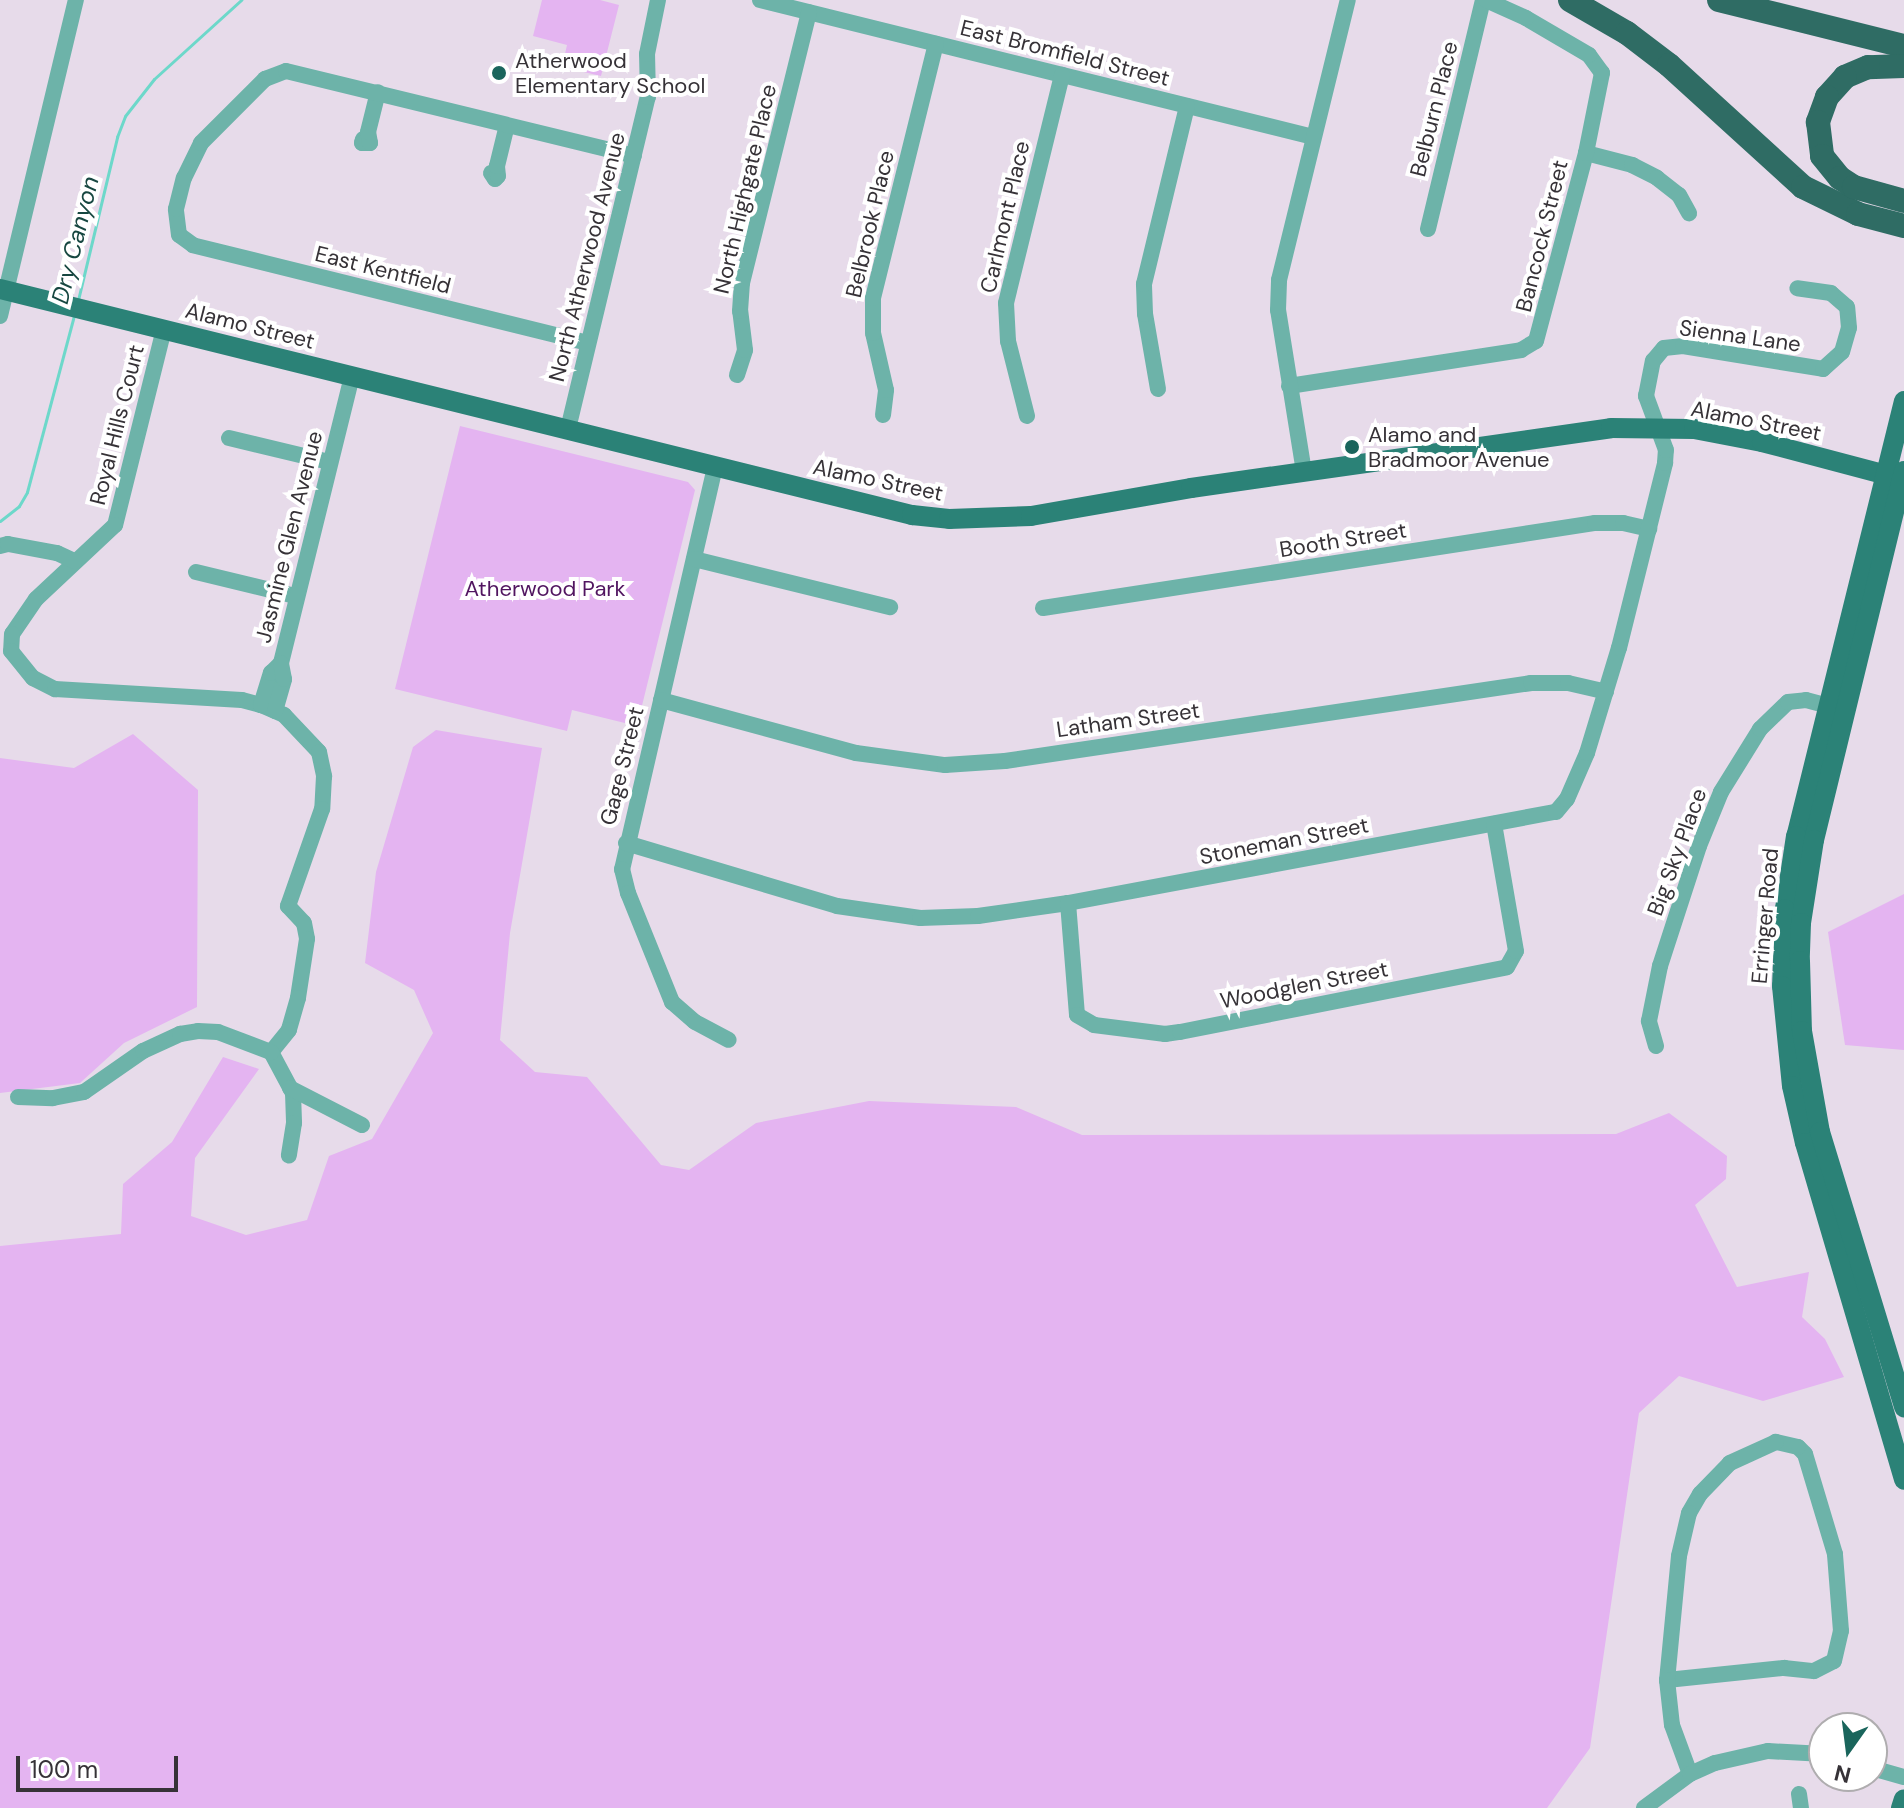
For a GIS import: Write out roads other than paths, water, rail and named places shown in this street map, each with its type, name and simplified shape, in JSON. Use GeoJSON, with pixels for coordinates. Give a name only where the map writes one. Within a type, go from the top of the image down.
{"type":"FeatureCollection","features":[{"type":"Feature","properties":{"kind":"highway"},"geometry":{"type":"LineString","coordinates":[[1570,0],[1627,33],[1669,65],[1803,187],[1858,214],[1904,226]]}},
{"type":"Feature","properties":{"kind":"highway"},"geometry":{"type":"LineString","coordinates":[[1719,0],[1904,46]]}},
{"type":"Feature","properties":{"kind":"highway"},"geometry":{"type":"LineString","coordinates":[[1904,66],[1868,67],[1845,77],[1827,97],[1818,122],[1822,156],[1840,178],[1854,187],[1904,201]]}},
{"type":"Feature","properties":{"kind":"main road","name":"Alamo Street"},"geometry":{"type":"LineString","coordinates":[[3,290],[912,515],[990,520],[1611,428],[1694,429],[1762,442],[1900,477]]}},
{"type":"Feature","properties":{"kind":"main road","name":"Erringer Road"},"geometry":{"type":"LineString","coordinates":[[1904,401],[1900,477],[1790,871],[1782,948],[1784,1028],[1805,1143],[1904,1480]]}},
{"type":"Feature","properties":{"kind":"main road","name":"Erringer Road"},"geometry":{"type":"LineString","coordinates":[[1836,708],[1807,875],[1800,949],[1802,1031],[1820,1132],[1899,1372],[1903,1398]]}},
{"type":"Feature","properties":{"kind":"main road"},"geometry":{"type":"LineString","coordinates":[[1901,1808],[1904,1799]]}},
{"type":"Feature","properties":{"kind":"street"},"geometry":{"type":"LineString","coordinates":[[0,316],[3,290],[76,0]]}},
{"type":"Feature","properties":{"kind":"street","name":"North Atherwood Avenue"},"geometry":{"type":"LineString","coordinates":[[568,429],[648,97],[647,54],[658,0]]}},
{"type":"Feature","properties":{"kind":"street","name":"East Bromfield Street"},"geometry":{"type":"LineString","coordinates":[[760,0],[1313,137]]}},
{"type":"Feature","properties":{"kind":"street"},"geometry":{"type":"LineString","coordinates":[[1304,472],[1278,310],[1279,280],[1348,0]]}},
{"type":"Feature","properties":{"kind":"street","name":"Bancock Street"},"geometry":{"type":"LineString","coordinates":[[1289,386],[1530,347],[1540,332],[1602,83],[1598,63],[1589,55],[1526,18],[1484,0]]}},
{"type":"Feature","properties":{"kind":"street","name":"Belburn Place"},"geometry":{"type":"LineString","coordinates":[[1428,229],[1484,0]]}},
{"type":"Feature","properties":{"kind":"street","name":"North Highgate Place"},"geometry":{"type":"LineString","coordinates":[[737,375],[745,350],[740,311],[742,283],[809,12]]}},
{"type":"Feature","properties":{"kind":"street","name":"Belbrook Place"},"geometry":{"type":"LineString","coordinates":[[883,415],[886,390],[873,333],[873,298],[936,44]]}},
{"type":"Feature","properties":{"kind":"street","name":"East Kentfield"},"geometry":{"type":"LineString","coordinates":[[378,92],[295,72],[276,73],[219,121],[201,143],[184,178],[175,227],[179,235],[193,245],[588,343]]}},
{"type":"Feature","properties":{"kind":"street","name":"Carlmont Place"},"geometry":{"type":"LineString","coordinates":[[1027,416],[1008,341],[1006,303],[1062,75]]}},
{"type":"Feature","properties":{"kind":"street"},"geometry":{"type":"LineString","coordinates":[[363,139],[362,143],[370,143],[368,132],[378,92],[634,156]]}},
{"type":"Feature","properties":{"kind":"street"},"geometry":{"type":"LineString","coordinates":[[1158,389],[1145,314],[1144,284],[1187,106]]}},
{"type":"Feature","properties":{"kind":"street"},"geometry":{"type":"LineString","coordinates":[[491,173],[491,177],[498,176],[497,166],[507,125]]}},
{"type":"Feature","properties":{"kind":"street"},"geometry":{"type":"LineString","coordinates":[[1586,153],[1632,165],[1657,178],[1679,195],[1689,213]]}},
{"type":"Feature","properties":{"kind":"street","name":"Sienna Lane"},"geometry":{"type":"LineString","coordinates":[[1657,428],[1646,390],[1653,361],[1664,348],[1683,346],[1791,362],[1813,370],[1834,363],[1842,352],[1849,328],[1847,307],[1831,293],[1797,288]]}},
{"type":"Feature","properties":{"kind":"street","name":"Royal Hills Court"},"geometry":{"type":"LineString","coordinates":[[164,329],[115,525],[36,599],[12,634],[11,651],[18,664],[33,678],[55,689],[242,700],[268,708]]}},
{"type":"Feature","properties":{"kind":"street","name":"Jasmine Glen Avenue"},"geometry":{"type":"LineString","coordinates":[[268,708],[284,679],[281,663],[295,596],[352,376]]}},
{"type":"Feature","properties":{"kind":"street","name":"Stoneman Street"},"geometry":{"type":"LineString","coordinates":[[626,843],[837,906],[891,916],[978,916],[1068,903],[1550,814],[1563,806],[1587,753],[1606,692],[1649,529],[1666,450],[1657,428]]}},
{"type":"Feature","properties":{"kind":"street"},"geometry":{"type":"LineString","coordinates":[[229,438],[329,462]]}},
{"type":"Feature","properties":{"kind":"street","name":"Gage Street"},"geometry":{"type":"LineString","coordinates":[[715,467],[626,843],[624,881],[665,990],[683,1014],[729,1040]]}},
{"type":"Feature","properties":{"kind":"street","name":"Booth Street"},"geometry":{"type":"LineString","coordinates":[[1043,608],[1595,523],[1623,523],[1649,529]]}},
{"type":"Feature","properties":{"kind":"street"},"geometry":{"type":"LineString","coordinates":[[0,546],[8,544],[57,553],[74,561]]}},
{"type":"Feature","properties":{"kind":"street"},"geometry":{"type":"LineString","coordinates":[[694,559],[890,607]]}},
{"type":"Feature","properties":{"kind":"street"},"geometry":{"type":"LineString","coordinates":[[196,572],[295,596]]}},
{"type":"Feature","properties":{"kind":"street","name":"Latham Street"},"geometry":{"type":"LineString","coordinates":[[661,700],[856,753],[945,765],[1005,761],[1531,683],[1568,683],[1606,692]]}},
{"type":"Feature","properties":{"kind":"street","name":"Big Sky Place"},"geometry":{"type":"LineString","coordinates":[[1656,1046],[1649,1021],[1660,966],[1699,846],[1721,792],[1760,729],[1781,707],[1795,700],[1836,708]]}},
{"type":"Feature","properties":{"kind":"street"},"geometry":{"type":"LineString","coordinates":[[268,708],[302,732],[319,752],[324,776],[322,809],[288,906],[304,923],[307,939],[298,998],[289,1030],[271,1052]]}},
{"type":"Feature","properties":{"kind":"street","name":"Woodglen Street"},"geometry":{"type":"LineString","coordinates":[[1068,903],[1077,1015],[1094,1025],[1165,1034],[1195,1029],[1507,967],[1516,951],[1494,824]]}},
{"type":"Feature","properties":{"kind":"street"},"geometry":{"type":"LineString","coordinates":[[18,1097],[53,1098],[84,1092],[143,1051],[180,1034],[218,1032],[271,1052],[290,1088],[294,1123],[289,1156]]}},
{"type":"Feature","properties":{"kind":"street"},"geometry":{"type":"LineString","coordinates":[[290,1088],[362,1125]]}},
{"type":"Feature","properties":{"kind":"street"},"geometry":{"type":"LineString","coordinates":[[1877,1387],[1899,1372]]}},
{"type":"Feature","properties":{"kind":"street"},"geometry":{"type":"LineString","coordinates":[[1877,1387],[1903,1398]]}},
{"type":"Feature","properties":{"kind":"street"},"geometry":{"type":"LineString","coordinates":[[1667,1680],[1784,1668],[1814,1671],[1834,1661],[1841,1631],[1835,1554],[1818,1491],[1805,1454],[1798,1447],[1776,1442],[1750,1452],[1722,1470],[1700,1494],[1682,1534],[1667,1680],[1672,1725],[1690,1774]]}},
{"type":"Feature","properties":{"kind":"street"},"geometry":{"type":"LineString","coordinates":[[1644,1808],[1690,1774],[1728,1759],[1768,1751],[1808,1752]]}},
{"type":"Feature","properties":{"kind":"waterway","name":"Dry Canyon"},"geometry":{"type":"LineString","coordinates":[[78,300],[117,137],[125,116],[154,79],[241,0]]}},
{"type":"Feature","properties":{"kind":"waterway","name":"Dry Canyon"},"geometry":{"type":"LineString","coordinates":[[0,521],[19,506],[27,492],[74,315]]}},
{"type":"Feature","properties":{"kind":"place","name":"Atherwood Elementary School"},"geometry":{"type":"Point","coordinates":[499,73]}},
{"type":"Feature","properties":{"kind":"place","name":"Alamo and Bradmoor Avenue"},"geometry":{"type":"Point","coordinates":[1352,447]}},
{"type":"Feature","properties":{"kind":"park label","name":"Atherwood Park"},"geometry":{"type":"Point","coordinates":[545,589]}}]}
